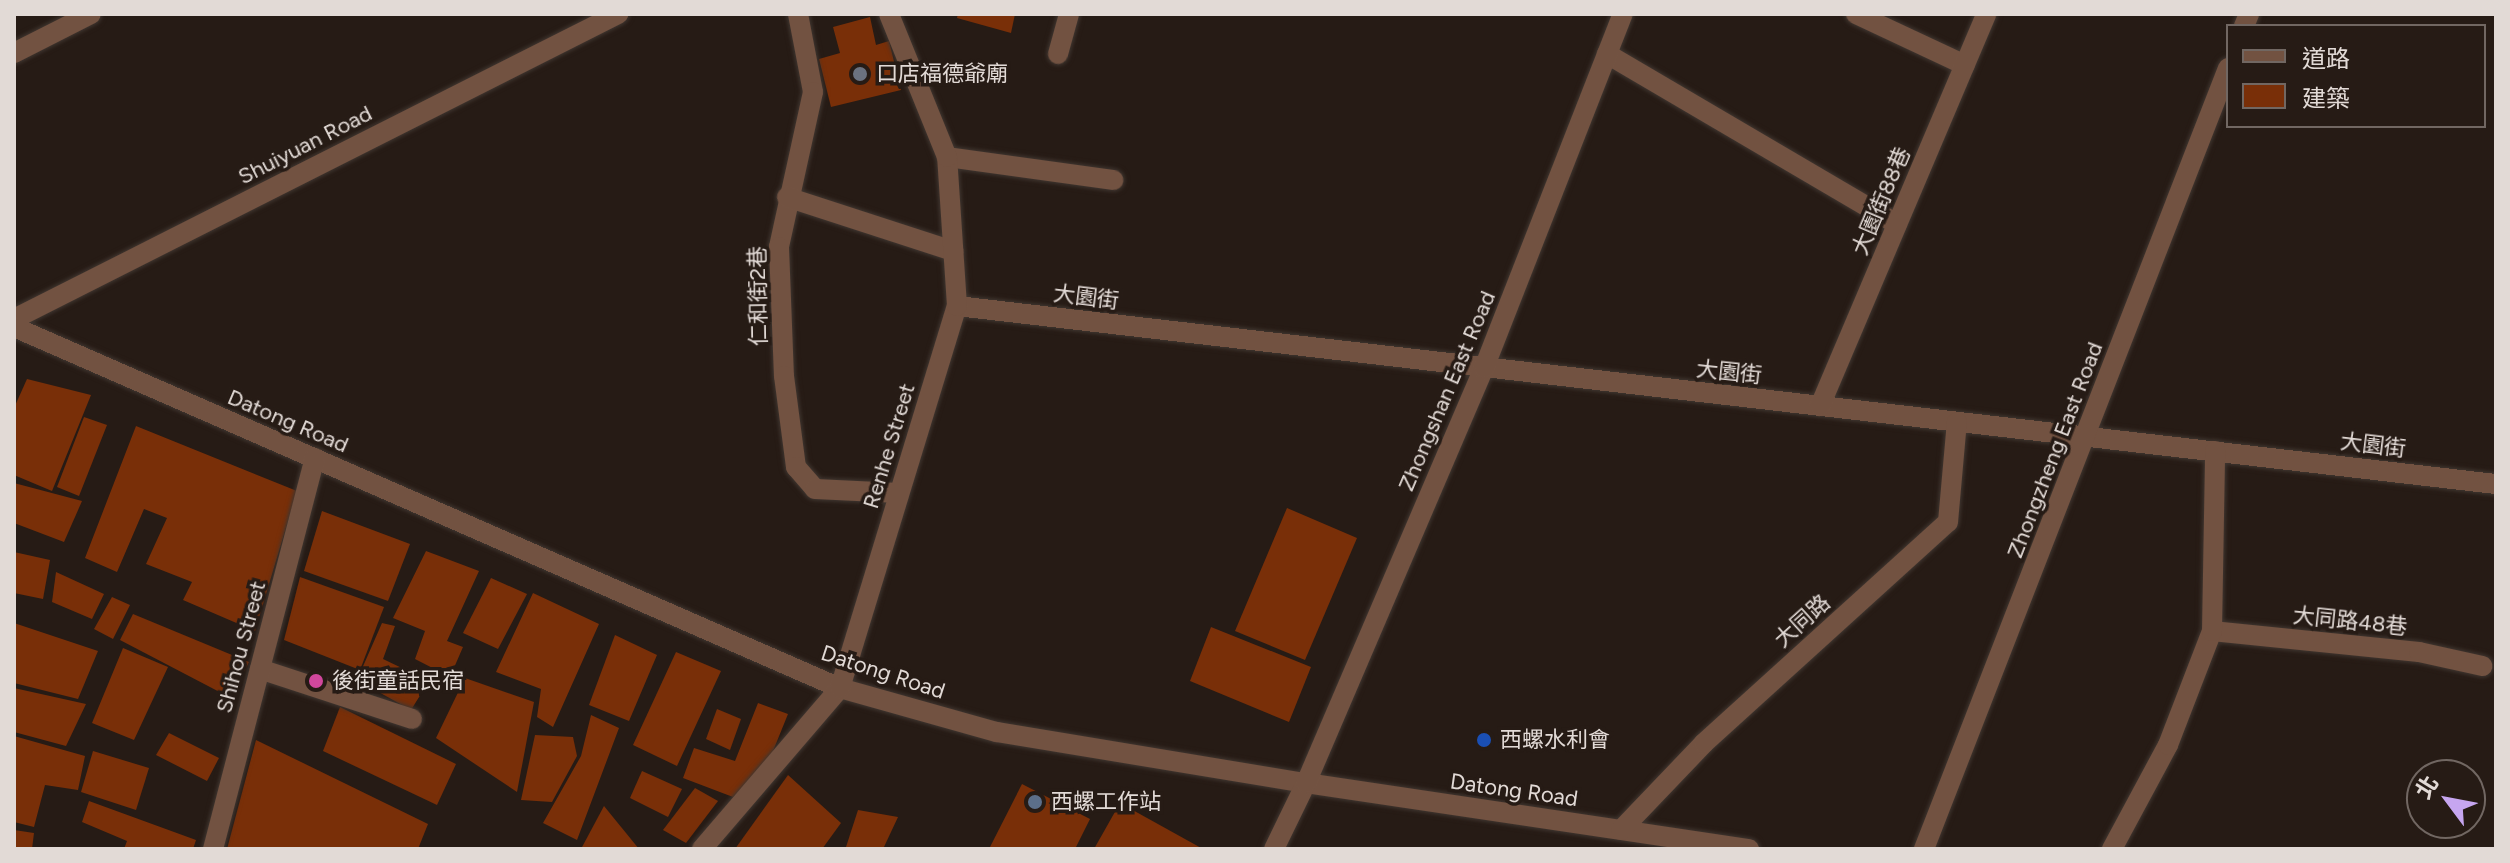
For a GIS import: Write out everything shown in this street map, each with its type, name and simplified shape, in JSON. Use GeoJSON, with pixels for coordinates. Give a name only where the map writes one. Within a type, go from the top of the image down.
{"type":"FeatureCollection","features":[{"type":"Feature","properties":{"kind":"street","name":"Shuiyuan Road"},"geometry":{"type":"LineString","coordinates":[[14,319],[618,14]]}},
{"type":"Feature","properties":{"kind":"street","name":"仁和街2巷"},"geometry":{"type":"LineString","coordinates":[[798,14],[813,92],[787,197],[779,261],[784,376],[796,467],[815,489],[899,493]]}},
{"type":"Feature","properties":{"kind":"street","name":"Renhe Street"},"geometry":{"type":"LineString","coordinates":[[702,849],[840,688],[957,306],[947,157],[889,14]]}},
{"type":"Feature","properties":{"kind":"street"},"geometry":{"type":"LineString","coordinates":[[1058,54],[1069,14]]}},
{"type":"Feature","properties":{"kind":"street","name":"Zhongshan East Road"},"geometry":{"type":"LineString","coordinates":[[1274,849],[1306,783],[1484,368],[1623,14]]}},
{"type":"Feature","properties":{"kind":"street"},"geometry":{"type":"LineString","coordinates":[[1856,14],[1965,65]]}},
{"type":"Feature","properties":{"kind":"street","name":"大園街88巷"},"geometry":{"type":"LineString","coordinates":[[1820,406],[1986,14]]}},
{"type":"Feature","properties":{"kind":"street"},"geometry":{"type":"LineString","coordinates":[[14,53],[85,15]]}},
{"type":"Feature","properties":{"kind":"street"},"geometry":{"type":"LineString","coordinates":[[1607,54],[1897,224]]}},
{"type":"Feature","properties":{"kind":"street","name":"Zhongzheng East Road"},"geometry":{"type":"LineString","coordinates":[[1924,849],[2226,73]]}},
{"type":"Feature","properties":{"kind":"street"},"geometry":{"type":"LineString","coordinates":[[947,157],[1113,180]]}},
{"type":"Feature","properties":{"kind":"street"},"geometry":{"type":"LineString","coordinates":[[787,197],[953,251]]}},
{"type":"Feature","properties":{"kind":"street","name":"大園街"},"geometry":{"type":"LineString","coordinates":[[957,306],[2496,484]]}},
{"type":"Feature","properties":{"kind":"street","name":"Datong Road"},"geometry":{"type":"LineString","coordinates":[[14,327],[840,688],[997,732],[1306,783],[1749,849]]}},
{"type":"Feature","properties":{"kind":"street","name":"大同路"},"geometry":{"type":"LineString","coordinates":[[1621,830],[1704,743],[1948,522],[1957,422]]}},
{"type":"Feature","properties":{"kind":"street"},"geometry":{"type":"LineString","coordinates":[[2112,849],[2168,745],[2212,631],[2215,451]]}},
{"type":"Feature","properties":{"kind":"street","name":"Shihou Street"},"geometry":{"type":"LineString","coordinates":[[213,849],[315,458]]}},
{"type":"Feature","properties":{"kind":"street","name":"大同路48巷"},"geometry":{"type":"LineString","coordinates":[[2212,631],[2419,652],[2482,666]]}},
{"type":"Feature","properties":{"kind":"street"},"geometry":{"type":"LineString","coordinates":[[260,669],[412,719]]}},
{"type":"Feature","properties":{"kind":"building"},"geometry":{"type":"Polygon","coordinates":[[[958,14],[1015,14],[1011,33],[957,18],[958,14]]]}},
{"type":"Feature","properties":{"kind":"building","name":"口店福德爺廟"},"geometry":{"type":"Polygon","coordinates":[[[870,17],[876,45],[889,41],[901,90],[831,107],[819,59],[840,53],[833,27],[870,17]]]}},
{"type":"Feature","properties":{"kind":"building"},"geometry":{"type":"Polygon","coordinates":[[[27,379],[91,395],[52,491],[14,475],[14,408],[27,379]]]}},
{"type":"Feature","properties":{"kind":"building"},"geometry":{"type":"Polygon","coordinates":[[[84,417],[107,425],[79,496],[57,487],[84,417]]]}},
{"type":"Feature","properties":{"kind":"building"},"geometry":{"type":"Polygon","coordinates":[[[136,426],[297,491],[255,631],[183,600],[192,582],[146,564],[167,518],[144,509],[117,572],[85,558],[136,426]]]}},
{"type":"Feature","properties":{"kind":"building"},"geometry":{"type":"Polygon","coordinates":[[[14,483],[82,501],[64,542],[14,523],[14,483]]]}},
{"type":"Feature","properties":{"kind":"building"},"geometry":{"type":"Polygon","coordinates":[[[1287,508],[1357,538],[1305,660],[1235,631],[1287,508]]]}},
{"type":"Feature","properties":{"kind":"building"},"geometry":{"type":"Polygon","coordinates":[[[322,511],[410,544],[388,601],[304,571],[322,511]]]}},
{"type":"Feature","properties":{"kind":"building"},"geometry":{"type":"Polygon","coordinates":[[[426,551],[479,571],[447,641],[463,647],[450,677],[415,659],[425,631],[393,618],[426,551]]]}},
{"type":"Feature","properties":{"kind":"building"},"geometry":{"type":"Polygon","coordinates":[[[14,552],[50,560],[43,599],[14,593],[14,552]]]}},
{"type":"Feature","properties":{"kind":"building"},"geometry":{"type":"Polygon","coordinates":[[[56,572],[104,594],[92,619],[52,602],[56,572]]]}},
{"type":"Feature","properties":{"kind":"building"},"geometry":{"type":"Polygon","coordinates":[[[300,577],[384,607],[360,670],[284,640],[300,577]]]}},
{"type":"Feature","properties":{"kind":"building"},"geometry":{"type":"Polygon","coordinates":[[[491,578],[527,594],[498,649],[463,633],[491,578]]]}},
{"type":"Feature","properties":{"kind":"building"},"geometry":{"type":"Polygon","coordinates":[[[533,593],[599,624],[553,727],[537,717],[541,689],[496,672],[533,593]]]}},
{"type":"Feature","properties":{"kind":"building"},"geometry":{"type":"Polygon","coordinates":[[[112,597],[130,605],[113,639],[94,629],[112,597]]]}},
{"type":"Feature","properties":{"kind":"building"},"geometry":{"type":"Polygon","coordinates":[[[133,614],[249,662],[231,698],[120,640],[133,614]]]}},
{"type":"Feature","properties":{"kind":"building"},"geometry":{"type":"Polygon","coordinates":[[[14,623],[98,651],[78,699],[14,683],[14,623]]]}},
{"type":"Feature","properties":{"kind":"building"},"geometry":{"type":"Polygon","coordinates":[[[382,623],[395,626],[383,659],[429,681],[411,710],[357,680],[382,623]]]}},
{"type":"Feature","properties":{"kind":"building"},"geometry":{"type":"Polygon","coordinates":[[[1211,627],[1311,667],[1289,722],[1190,681],[1211,627]]]}},
{"type":"Feature","properties":{"kind":"building"},"geometry":{"type":"Polygon","coordinates":[[[615,635],[657,655],[629,721],[589,705],[615,635]]]}},
{"type":"Feature","properties":{"kind":"building"},"geometry":{"type":"Polygon","coordinates":[[[123,648],[168,667],[134,740],[92,723],[123,648]]]}},
{"type":"Feature","properties":{"kind":"building"},"geometry":{"type":"Polygon","coordinates":[[[676,652],[721,671],[677,766],[633,745],[676,652]]]}},
{"type":"Feature","properties":{"kind":"building"},"geometry":{"type":"Polygon","coordinates":[[[465,678],[534,702],[517,792],[436,738],[465,678]]]}},
{"type":"Feature","properties":{"kind":"building"},"geometry":{"type":"Polygon","coordinates":[[[14,688],[86,704],[66,746],[14,732],[14,688]]]}},
{"type":"Feature","properties":{"kind":"building"},"geometry":{"type":"Polygon","coordinates":[[[758,703],[788,714],[769,761],[733,797],[683,778],[694,748],[735,761],[758,703]]]}},
{"type":"Feature","properties":{"kind":"building"},"geometry":{"type":"Polygon","coordinates":[[[340,707],[456,764],[437,805],[323,751],[340,707]]]}},
{"type":"Feature","properties":{"kind":"building"},"geometry":{"type":"Polygon","coordinates":[[[717,709],[741,719],[730,750],[706,739],[717,709]]]}},
{"type":"Feature","properties":{"kind":"building"},"geometry":{"type":"Polygon","coordinates":[[[591,715],[619,728],[577,840],[543,823],[581,756],[591,715]]]}},
{"type":"Feature","properties":{"kind":"building"},"geometry":{"type":"Polygon","coordinates":[[[169,733],[219,758],[207,781],[156,755],[169,733]]]}},
{"type":"Feature","properties":{"kind":"building"},"geometry":{"type":"Polygon","coordinates":[[[535,735],[573,737],[577,756],[552,802],[521,800],[535,735]]]}},
{"type":"Feature","properties":{"kind":"building"},"geometry":{"type":"Polygon","coordinates":[[[14,736],[85,756],[78,790],[45,785],[34,827],[14,822],[14,736]]]}},
{"type":"Feature","properties":{"kind":"building"},"geometry":{"type":"Polygon","coordinates":[[[256,740],[428,824],[418,849],[227,849],[256,740]]]}},
{"type":"Feature","properties":{"kind":"building"},"geometry":{"type":"Polygon","coordinates":[[[93,751],[149,768],[136,810],[81,792],[93,751]]]}},
{"type":"Feature","properties":{"kind":"building"},"geometry":{"type":"Polygon","coordinates":[[[642,771],[682,789],[668,817],[630,798],[642,771]]]}},
{"type":"Feature","properties":{"kind":"building"},"geometry":{"type":"Polygon","coordinates":[[[788,775],[841,823],[822,849],[735,849],[788,775]]]}},
{"type":"Feature","properties":{"kind":"building","name":"西螺工作站"},"geometry":{"type":"Polygon","coordinates":[[[1022,784],[1090,819],[1075,849],[990,847],[1022,784]]]}},
{"type":"Feature","properties":{"kind":"building"},"geometry":{"type":"Polygon","coordinates":[[[695,788],[718,801],[686,843],[663,830],[695,788]]]}},
{"type":"Feature","properties":{"kind":"building"},"geometry":{"type":"Polygon","coordinates":[[[89,801],[196,840],[193,849],[124,849],[127,841],[82,822],[89,801]]]}},
{"type":"Feature","properties":{"kind":"building"},"geometry":{"type":"Polygon","coordinates":[[[1120,803],[1203,849],[1094,849],[1120,803]]]}},
{"type":"Feature","properties":{"kind":"building"},"geometry":{"type":"Polygon","coordinates":[[[604,806],[639,849],[581,849],[604,806]]]}},
{"type":"Feature","properties":{"kind":"building"},"geometry":{"type":"Polygon","coordinates":[[[858,810],[898,817],[883,849],[846,847],[858,810]]]}},
{"type":"Feature","properties":{"kind":"building"},"geometry":{"type":"Polygon","coordinates":[[[14,830],[34,833],[32,849],[14,849],[14,830]]]}},
{"type":"Feature","properties":{"kind":"place","name":"口店福德爺廟"},"geometry":{"type":"Point","coordinates":[860,74]}},
{"type":"Feature","properties":{"kind":"place","name":"後街童話民宿"},"geometry":{"type":"Point","coordinates":[316,681]}},
{"type":"Feature","properties":{"kind":"place","name":"西螺水利會"},"geometry":{"type":"Point","coordinates":[1484,740]}},
{"type":"Feature","properties":{"kind":"place","name":"西螺工作站"},"geometry":{"type":"Point","coordinates":[1035,802]}}]}
